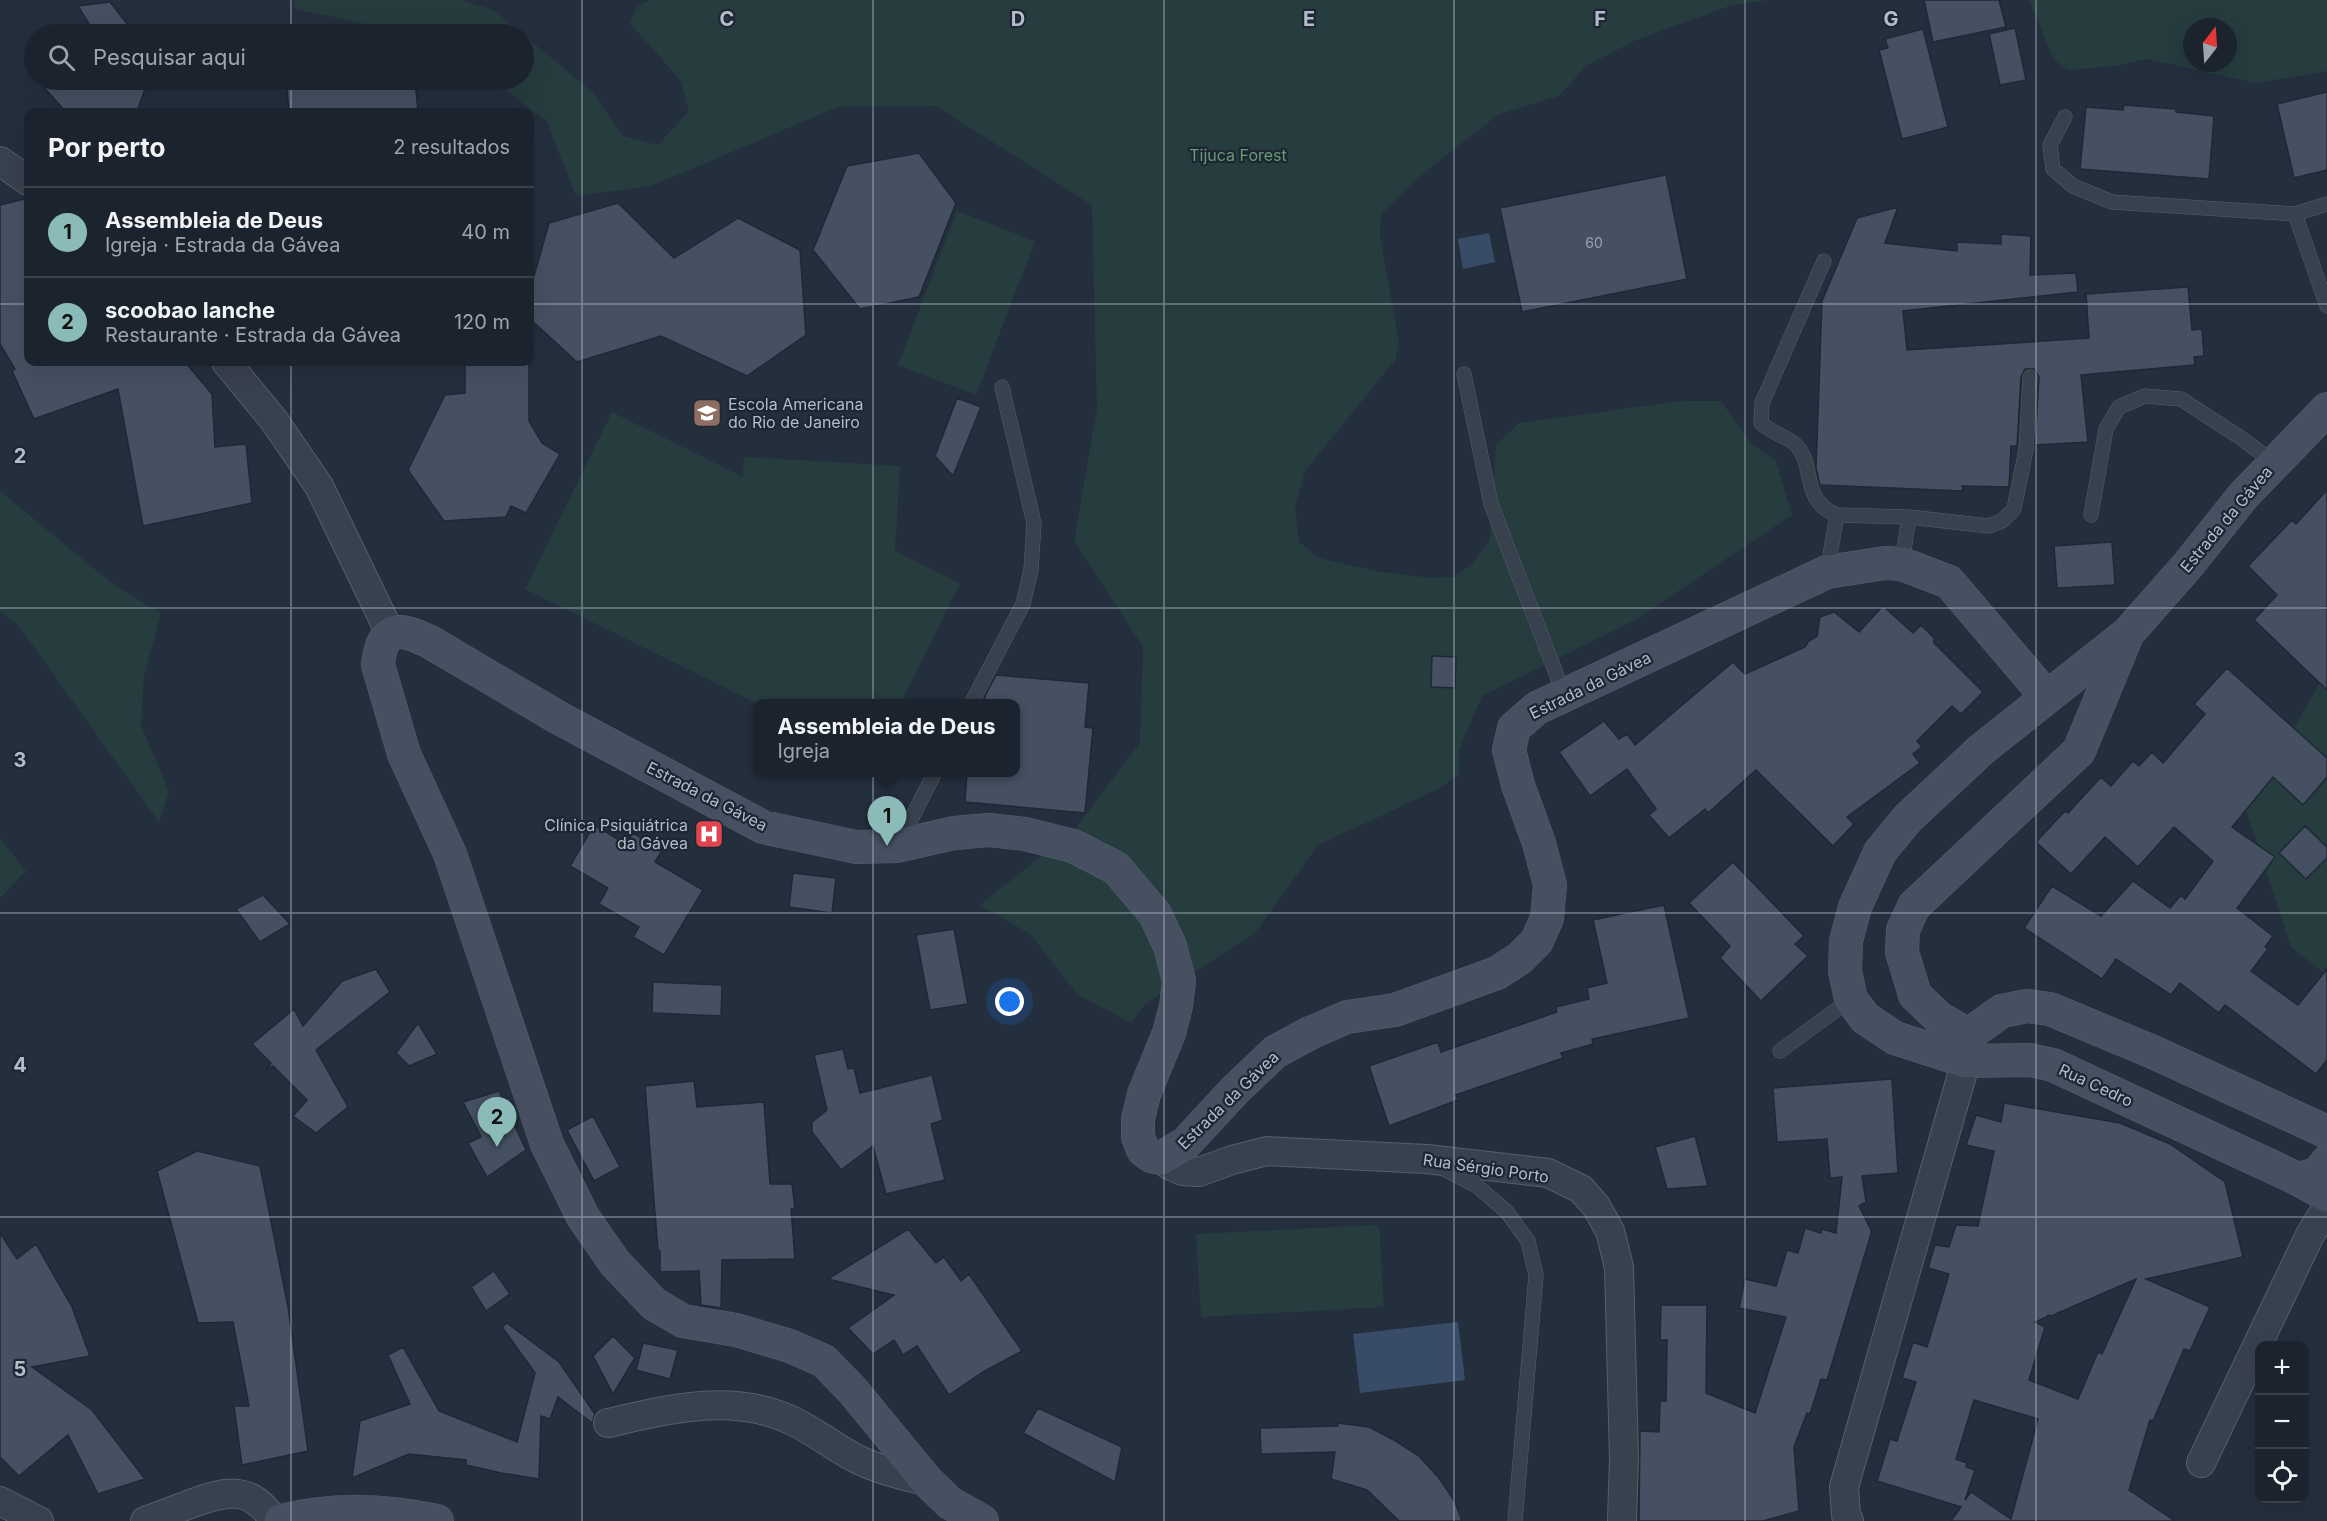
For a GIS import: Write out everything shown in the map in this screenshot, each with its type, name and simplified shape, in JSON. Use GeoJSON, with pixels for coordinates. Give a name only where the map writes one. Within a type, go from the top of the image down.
{"type":"FeatureCollection","features":[{"type":"Feature","properties":{"kind":"street"},"geometry":{"type":"LineString","coordinates":[[0,161],[24,178]]}},
{"type":"Feature","properties":{"kind":"street"},"geometry":{"type":"LineString","coordinates":[[229,366],[273,419],[319,486],[390,633],[381,645],[378,665],[404,754],[450,854],[548,1144],[583,1217],[615,1263],[654,1304],[683,1320],[736,1330],[790,1346],[824,1361],[853,1391],[927,1481],[950,1503],[982,1521]]}},
{"type":"Feature","properties":{"kind":"street","name":"Estrada da Gávea"},"geometry":{"type":"LineString","coordinates":[[390,633],[399,631],[413,634],[430,642],[560,718],[763,827],[856,848],[897,846],[954,833],[989,830],[1025,834],[1073,846],[1116,868],[1155,914],[1170,946],[1179,981],[1169,1033],[1144,1094],[1138,1119],[1138,1137],[1143,1150],[1151,1156],[1161,1158],[1185,1144],[1235,1090],[1275,1052],[1347,1017],[1395,1010],[1497,973],[1520,958],[1537,941],[1547,918],[1550,885],[1509,750],[1514,728],[1537,708],[1827,572],[1885,564],[1902,564],[1949,582],[2046,696],[2128,633],[2273,462],[2327,409]]}},
{"type":"Feature","properties":{"kind":"street","name":"Estrada da Gávea"},"geometry":{"type":"LineString","coordinates":[[1967,1048],[1915,995],[1902,952],[1903,930],[1914,906],[2079,751],[2128,633]]}},
{"type":"Feature","properties":{"kind":"street","name":"Rua Cedro"},"geometry":{"type":"LineString","coordinates":[[2046,696],[1982,749],[1908,818],[1880,852],[1855,907],[1846,941],[1845,971],[1851,999],[1865,1018],[1895,1038],[1967,1048],[2053,1065],[2298,1179],[2327,1195]]}},
{"type":"Feature","properties":{"kind":"street"},"geometry":{"type":"LineString","coordinates":[[1849,1521],[1846,1515],[1844,1487],[1967,1048],[2002,1011],[2026,1006],[2050,1009],[2153,1052],[2327,1132]]}},
{"type":"Feature","properties":{"kind":"street","name":"Rua Sérgio Porto"},"geometry":{"type":"LineString","coordinates":[[1161,1158],[1182,1171],[1199,1172],[1267,1151],[1427,1159],[1548,1173],[1581,1189],[1596,1206],[1610,1231],[1619,1267],[1624,1458],[1622,1521]]}},
{"type":"Feature","properties":{"kind":"street"},"geometry":{"type":"LineString","coordinates":[[2298,1179],[2318,1174],[2327,1162]]}},
{"type":"Feature","properties":{"kind":"street"},"geometry":{"type":"LineString","coordinates":[[2201,1463],[2310,1235],[2327,1207]]}},
{"type":"Feature","properties":{"kind":"street"},"geometry":{"type":"LineString","coordinates":[[608,1423],[666,1410],[719,1403],[762,1411],[791,1420],[828,1440],[856,1459],[884,1470],[927,1481]]}},
{"type":"Feature","properties":{"kind":"street"},"geometry":{"type":"LineString","coordinates":[[145,1521],[211,1496],[235,1492],[258,1502],[274,1521]]}},
{"type":"Feature","properties":{"kind":"street"},"geometry":{"type":"LineString","coordinates":[[0,1501],[39,1521]]}},
{"type":"Feature","properties":{"kind":"street"},"geometry":{"type":"LineString","coordinates":[[281,1521],[310,1514],[353,1512],[387,1513],[437,1521]]}},
{"type":"Feature","properties":{"kind":"lane"},"geometry":{"type":"LineString","coordinates":[[2065,117],[2050,145],[2053,169],[2073,186],[2112,202],[2295,214],[2327,204]]}},
{"type":"Feature","properties":{"kind":"lane"},"geometry":{"type":"LineString","coordinates":[[2295,214],[2327,306]]}},
{"type":"Feature","properties":{"kind":"lane"},"geometry":{"type":"LineString","coordinates":[[1824,261],[1762,403],[1760,416],[1761,423],[1770,431],[1796,444],[1801,452],[1812,491],[1822,507],[1838,515],[1909,517],[1989,526],[2002,521],[2014,509],[2026,450],[2030,377]]}},
{"type":"Feature","properties":{"kind":"lane"},"geometry":{"type":"LineString","coordinates":[[1464,374],[1491,504],[1564,694]]}},
{"type":"Feature","properties":{"kind":"lane"},"geometry":{"type":"LineString","coordinates":[[974,699],[1023,604],[1031,570],[1034,524],[1002,387]]}},
{"type":"Feature","properties":{"kind":"lane"},"geometry":{"type":"LineString","coordinates":[[2091,515],[2106,429],[2119,407],[2145,396],[2181,399],[2273,462]]}},
{"type":"Feature","properties":{"kind":"lane"},"geometry":{"type":"LineString","coordinates":[[1827,572],[1838,515]]}},
{"type":"Feature","properties":{"kind":"lane"},"geometry":{"type":"LineString","coordinates":[[1902,564],[1909,517]]}},
{"type":"Feature","properties":{"kind":"lane"},"geometry":{"type":"LineString","coordinates":[[897,846],[932,777]]}},
{"type":"Feature","properties":{"kind":"lane"},"geometry":{"type":"LineString","coordinates":[[1780,1051],[1851,999]]}},
{"type":"Feature","properties":{"kind":"lane"},"geometry":{"type":"LineString","coordinates":[[1427,1159],[1477,1186],[1507,1212],[1528,1240],[1536,1275],[1515,1521]]}},
{"type":"Feature","properties":{"kind":"green space"},"geometry":{"type":"Polygon","coordinates":[[[293,0],[460,0],[493,10],[510,24],[366,24],[295,9],[293,0]]]}},
{"type":"Feature","properties":{"kind":"green space","name":"Tijuca Forest"},"geometry":{"type":"Polygon","coordinates":[[[651,0],[1768,0],[1732,5],[1636,40],[1587,65],[1559,96],[1499,114],[1415,180],[1381,214],[1380,235],[1399,343],[1395,360],[1305,471],[1295,508],[1299,542],[1319,558],[1376,571],[1432,578],[1453,577],[1471,565],[1489,542],[1496,445],[1519,423],[1682,401],[1721,401],[1751,443],[1776,461],[1792,515],[1635,620],[1482,696],[1459,750],[1460,774],[1438,789],[1318,845],[1255,933],[1145,1004],[1131,1023],[1078,995],[1030,934],[980,905],[1075,829],[1140,743],[1143,647],[1074,541],[1097,409],[1092,205],[936,106],[838,107],[651,186],[576,196],[547,122],[534,112],[534,108],[529,108],[505,90],[534,90],[534,43],[592,92],[623,136],[658,145],[689,111],[681,81],[630,23],[637,6],[651,0]]]}},
{"type":"Feature","properties":{"kind":"green space"},"geometry":{"type":"Polygon","coordinates":[[[2029,0],[2327,0],[2327,71],[2256,83],[2206,72],[2237,72],[2237,18],[2183,18],[2183,67],[2147,59],[2115,66],[2068,70],[2054,60],[2029,0]]]}},
{"type":"Feature","properties":{"kind":"green space"},"geometry":{"type":"Polygon","coordinates":[[[957,211],[1035,241],[976,395],[898,365],[957,211]]]}},
{"type":"Feature","properties":{"kind":"green space"},"geometry":{"type":"Polygon","coordinates":[[[612,412],[743,477],[744,457],[900,466],[895,551],[960,583],[903,699],[753,699],[753,702],[525,589],[612,412]]]}},
{"type":"Feature","properties":{"kind":"green space"},"geometry":{"type":"Polygon","coordinates":[[[0,491],[115,586],[161,613],[144,676],[141,725],[169,792],[159,822],[18,625],[0,611],[0,491]]]}},
{"type":"Feature","properties":{"kind":"green space"},"geometry":{"type":"Polygon","coordinates":[[[2327,671],[2327,976],[2291,947],[2246,810],[2327,671]]]}},
{"type":"Feature","properties":{"kind":"green space"},"geometry":{"type":"Polygon","coordinates":[[[0,838],[26,871],[0,898],[0,838]]]}},
{"type":"Feature","properties":{"kind":"green space"},"geometry":{"type":"Polygon","coordinates":[[[1379,1225],[1384,1307],[1201,1317],[1196,1234],[1379,1225]]]}},
{"type":"Feature","properties":{"kind":"water"},"geometry":{"type":"Polygon","coordinates":[[[1489,233],[1495,262],[1463,269],[1458,239],[1489,233]]]}},
{"type":"Feature","properties":{"kind":"water"},"geometry":{"type":"Polygon","coordinates":[[[1458,1322],[1465,1380],[1360,1393],[1353,1334],[1458,1322]]]}},
{"type":"Feature","properties":{"kind":"building"},"geometry":{"type":"Polygon","coordinates":[[[1924,0],[1999,0],[2006,27],[1933,42],[1924,0]]]}},
{"type":"Feature","properties":{"kind":"building"},"geometry":{"type":"Polygon","coordinates":[[[110,2],[127,24],[89,24],[78,6],[110,2]]]}},
{"type":"Feature","properties":{"kind":"building"},"geometry":{"type":"Polygon","coordinates":[[[2015,28],[2026,80],[2000,85],[1989,34],[2015,28]]]}},
{"type":"Feature","properties":{"kind":"building"},"geometry":{"type":"Polygon","coordinates":[[[1923,29],[1948,127],[1902,139],[1879,50],[1888,48],[1885,39],[1923,29]]]}},
{"type":"Feature","properties":{"kind":"building"},"geometry":{"type":"Polygon","coordinates":[[[46,90],[145,90],[138,108],[62,108],[46,90]]]}},
{"type":"Feature","properties":{"kind":"building"},"geometry":{"type":"Polygon","coordinates":[[[287,90],[416,90],[418,108],[289,108],[287,90]]]}},
{"type":"Feature","properties":{"kind":"building"},"geometry":{"type":"Polygon","coordinates":[[[2327,92],[2327,170],[2294,178],[2277,104],[2327,92]]]}},
{"type":"Feature","properties":{"kind":"building"},"geometry":{"type":"Polygon","coordinates":[[[2124,105],[2176,109],[2176,112],[2214,116],[2209,179],[2080,169],[2086,107],[2123,110],[2124,105]]]}},
{"type":"Feature","properties":{"kind":"building"},"geometry":{"type":"Polygon","coordinates":[[[919,153],[956,203],[919,297],[860,309],[813,250],[847,166],[919,153]]]}},
{"type":"Feature","properties":{"kind":"building"},"geometry":{"type":"Polygon","coordinates":[[[1666,175],[1687,279],[1522,312],[1500,208],[1666,175]]]}},
{"type":"Feature","properties":{"kind":"building"},"geometry":{"type":"Polygon","coordinates":[[[24,199],[24,366],[188,366],[212,394],[215,447],[246,444],[252,503],[143,526],[118,389],[34,419],[12,371],[15,369],[0,344],[0,205],[24,199]]]}},
{"type":"Feature","properties":{"kind":"building"},"geometry":{"type":"Polygon","coordinates":[[[618,203],[674,258],[738,218],[800,250],[806,335],[747,376],[661,336],[577,362],[534,323],[534,276],[549,223],[618,203]]]}},
{"type":"Feature","properties":{"kind":"building"},"geometry":{"type":"Polygon","coordinates":[[[1898,207],[1885,243],[1957,251],[1957,242],[2001,244],[2001,234],[2031,236],[2030,275],[2076,273],[2078,292],[1903,311],[1907,350],[2089,338],[2086,294],[2188,287],[2192,330],[2202,329],[2204,356],[2194,357],[2195,365],[2081,375],[2088,442],[2035,445],[2039,377],[2034,369],[2025,369],[2021,377],[2017,446],[2011,446],[2009,487],[1962,486],[1963,491],[1820,485],[1816,468],[1822,301],[1857,218],[1898,207]]]}},
{"type":"Feature","properties":{"kind":"building"},"geometry":{"type":"Polygon","coordinates":[[[465,366],[529,366],[529,421],[542,443],[560,454],[526,513],[511,506],[506,517],[444,521],[408,470],[445,395],[465,393],[465,366]]]}},
{"type":"Feature","properties":{"kind":"building"},"geometry":{"type":"Polygon","coordinates":[[[957,398],[981,407],[953,476],[935,456],[957,398]]]}},
{"type":"Feature","properties":{"kind":"building"},"geometry":{"type":"Polygon","coordinates":[[[2327,490],[2327,690],[2254,620],[2277,595],[2248,566],[2292,520],[2296,524],[2327,490]]]}},
{"type":"Feature","properties":{"kind":"building"},"geometry":{"type":"Polygon","coordinates":[[[2112,542],[2115,585],[2057,588],[2054,546],[2112,542]]]}},
{"type":"Feature","properties":{"kind":"building"},"geometry":{"type":"Polygon","coordinates":[[[1883,606],[1913,633],[1921,625],[1934,638],[1934,643],[1983,692],[1961,714],[1952,706],[1917,741],[1922,747],[1913,754],[1920,763],[1847,817],[1854,824],[1833,846],[1756,770],[1708,813],[1705,809],[1669,838],[1649,815],[1656,809],[1627,769],[1590,796],[1559,752],[1604,721],[1619,739],[1627,734],[1635,745],[1733,662],[1745,674],[1805,647],[1817,636],[1820,617],[1834,612],[1859,632],[1883,606]]]}},
{"type":"Feature","properties":{"kind":"building"},"geometry":{"type":"Polygon","coordinates":[[[1432,656],[1456,657],[1455,688],[1431,687],[1432,656]]]}},
{"type":"Feature","properties":{"kind":"building"},"geometry":{"type":"Polygon","coordinates":[[[2227,668],[2327,758],[2327,777],[2303,805],[2273,777],[2232,827],[2275,857],[2237,908],[2273,936],[2265,947],[2268,949],[2251,971],[2298,1005],[2327,969],[2327,1060],[2316,1074],[2225,1005],[2219,1013],[2180,983],[2171,995],[2116,959],[2102,979],[2024,928],[2052,886],[2101,916],[2133,881],[2170,908],[2181,895],[2185,899],[2213,861],[2174,827],[2138,867],[2105,837],[2071,874],[2036,842],[2065,811],[2068,813],[2101,777],[2111,786],[2133,761],[2139,766],[2152,752],[2163,763],[2205,714],[2194,704],[2227,668]]]}},
{"type":"Feature","properties":{"kind":"building"},"geometry":{"type":"Polygon","coordinates":[[[996,675],[1089,683],[1085,727],[1093,728],[1085,813],[965,802],[967,777],[1020,777],[1020,699],[985,699],[996,675]]]}},
{"type":"Feature","properties":{"kind":"building"},"geometry":{"type":"Polygon","coordinates":[[[594,825],[626,844],[633,833],[662,850],[655,862],[703,890],[664,955],[633,937],[639,927],[599,904],[608,888],[570,866],[594,825]]]}},
{"type":"Feature","properties":{"kind":"building"},"geometry":{"type":"Polygon","coordinates":[[[2305,826],[2327,847],[2327,858],[2306,879],[2279,853],[2305,826]]]}},
{"type":"Feature","properties":{"kind":"building"},"geometry":{"type":"Polygon","coordinates":[[[1733,862],[1804,936],[1795,944],[1808,956],[1761,1001],[1720,958],[1730,946],[1689,903],[1733,862]]]}},
{"type":"Feature","properties":{"kind":"building"},"geometry":{"type":"Polygon","coordinates":[[[793,873],[836,878],[832,913],[789,907],[793,873]]]}},
{"type":"Feature","properties":{"kind":"building"},"geometry":{"type":"Polygon","coordinates":[[[263,895],[290,924],[260,942],[236,909],[263,895]]]}},
{"type":"Feature","properties":{"kind":"building"},"geometry":{"type":"Polygon","coordinates":[[[1664,905],[1689,1018],[1592,1039],[1593,1044],[1561,1053],[1563,1058],[1456,1095],[1458,1100],[1389,1126],[1369,1066],[1438,1042],[1441,1052],[1557,1012],[1556,1007],[1589,999],[1587,988],[1607,983],[1593,920],[1664,905]]]}},
{"type":"Feature","properties":{"kind":"building"},"geometry":{"type":"Polygon","coordinates":[[[954,929],[968,1004],[930,1010],[916,935],[954,929]]]}},
{"type":"Feature","properties":{"kind":"building"},"geometry":{"type":"Polygon","coordinates":[[[376,969],[390,992],[316,1050],[348,1107],[316,1133],[293,1116],[307,1100],[273,1066],[266,1069],[271,1063],[252,1044],[294,1009],[303,1026],[342,981],[376,969]]]}},
{"type":"Feature","properties":{"kind":"building"},"geometry":{"type":"Polygon","coordinates":[[[653,982],[722,985],[721,1016],[652,1013],[653,982]]]}},
{"type":"Feature","properties":{"kind":"building"},"geometry":{"type":"Polygon","coordinates":[[[418,1023],[437,1054],[409,1066],[396,1053],[418,1023]]]}},
{"type":"Feature","properties":{"kind":"building"},"geometry":{"type":"Polygon","coordinates":[[[843,1049],[848,1069],[854,1068],[860,1093],[932,1075],[943,1120],[931,1124],[945,1180],[886,1194],[873,1146],[841,1170],[812,1132],[812,1122],[827,1110],[814,1055],[843,1049]]]}},
{"type":"Feature","properties":{"kind":"building"},"geometry":{"type":"Polygon","coordinates":[[[1892,1079],[1898,1173],[1862,1176],[1866,1202],[1859,1206],[1871,1234],[1827,1380],[1821,1379],[1810,1414],[1807,1413],[1794,1447],[1799,1511],[1763,1521],[1639,1521],[1640,1431],[1659,1432],[1660,1401],[1666,1401],[1667,1340],[1660,1340],[1661,1305],[1707,1305],[1706,1393],[1755,1413],[1786,1317],[1739,1308],[1745,1279],[1776,1286],[1787,1250],[1798,1253],[1805,1228],[1821,1233],[1822,1229],[1836,1233],[1842,1177],[1830,1178],[1827,1139],[1777,1142],[1773,1088],[1892,1079]]]}},
{"type":"Feature","properties":{"kind":"building"},"geometry":{"type":"Polygon","coordinates":[[[694,1081],[697,1107],[764,1102],[770,1184],[792,1184],[795,1208],[791,1209],[795,1259],[722,1260],[721,1308],[701,1305],[699,1271],[660,1272],[645,1086],[694,1081]]]}},
{"type":"Feature","properties":{"kind":"building"},"geometry":{"type":"Polygon","coordinates":[[[499,1091],[526,1150],[487,1177],[468,1143],[481,1137],[463,1102],[499,1091]]]}},
{"type":"Feature","properties":{"kind":"building"},"geometry":{"type":"Polygon","coordinates":[[[2004,1103],[2120,1123],[2170,1144],[2225,1182],[2243,1257],[2146,1279],[2210,1307],[2190,1351],[2184,1349],[2153,1421],[2150,1420],[2129,1490],[2175,1521],[1951,1521],[1961,1507],[1877,1481],[1890,1439],[1897,1441],[1916,1382],[1902,1378],[1913,1342],[1927,1347],[1949,1274],[1928,1268],[1935,1245],[1949,1247],[1956,1225],[1978,1226],[1994,1151],[1966,1145],[1976,1115],[2001,1122],[2004,1103]],[[2136,1279],[2035,1322],[2045,1327],[2029,1380],[2078,1399],[2098,1352],[2102,1354],[2136,1279]],[[1974,1400],[1956,1459],[1967,1463],[1966,1467],[1975,1470],[1965,1500],[1971,1492],[2011,1519],[2038,1419],[1974,1400]]]}},
{"type":"Feature","properties":{"kind":"building"},"geometry":{"type":"Polygon","coordinates":[[[593,1116],[620,1167],[594,1181],[567,1130],[593,1116]]]}},
{"type":"Feature","properties":{"kind":"building"},"geometry":{"type":"Polygon","coordinates":[[[1695,1136],[1708,1186],[1667,1189],[1655,1147],[1695,1136]]]}},
{"type":"Feature","properties":{"kind":"building"},"geometry":{"type":"Polygon","coordinates":[[[197,1151],[260,1166],[288,1307],[308,1451],[242,1465],[234,1406],[249,1406],[233,1322],[198,1323],[157,1171],[197,1151]]]}},
{"type":"Feature","properties":{"kind":"building"},"geometry":{"type":"Polygon","coordinates":[[[908,1229],[936,1263],[944,1257],[961,1281],[969,1274],[1022,1351],[983,1372],[949,1395],[917,1346],[903,1355],[894,1340],[873,1354],[848,1328],[894,1295],[828,1279],[908,1229]]]}},
{"type":"Feature","properties":{"kind":"building"},"geometry":{"type":"Polygon","coordinates":[[[0,1233],[17,1259],[36,1244],[72,1307],[90,1356],[32,1367],[92,1410],[145,1479],[98,1494],[68,1435],[19,1476],[0,1457],[0,1233]]]}},
{"type":"Feature","properties":{"kind":"building"},"geometry":{"type":"Polygon","coordinates":[[[494,1271],[510,1294],[486,1311],[471,1287],[494,1271]]]}},
{"type":"Feature","properties":{"kind":"building"},"geometry":{"type":"Polygon","coordinates":[[[507,1323],[559,1362],[595,1414],[592,1423],[558,1397],[550,1419],[541,1416],[539,1479],[466,1465],[466,1460],[409,1454],[352,1478],[360,1421],[410,1404],[388,1355],[403,1347],[439,1411],[517,1442],[535,1373],[502,1327],[507,1323]]]}},
{"type":"Feature","properties":{"kind":"building"},"geometry":{"type":"Polygon","coordinates":[[[613,1336],[635,1358],[613,1394],[593,1356],[613,1336]]]}},
{"type":"Feature","properties":{"kind":"building"},"geometry":{"type":"Polygon","coordinates":[[[643,1343],[678,1350],[670,1379],[636,1370],[643,1343]]]}},
{"type":"Feature","properties":{"kind":"building"},"geometry":{"type":"Polygon","coordinates":[[[1038,1408],[1122,1447],[1115,1482],[1023,1433],[1038,1408]]]}},
{"type":"Feature","properties":{"kind":"building"},"geometry":{"type":"Polygon","coordinates":[[[1338,1423],[1369,1427],[1419,1456],[1439,1478],[1455,1502],[1462,1521],[1399,1521],[1367,1490],[1331,1479],[1335,1452],[1261,1454],[1260,1428],[1338,1426],[1338,1423]]]}},
{"type":"Feature","properties":{"kind":"place","name":"Escola Americana do Rio de Janeiro"},"geometry":{"type":"Point","coordinates":[707,413]}},
{"type":"Feature","properties":{"kind":"place","name":"Clínica Psiquiátrica da Gávea"},"geometry":{"type":"Point","coordinates":[709,834]}},
{"type":"Feature","properties":{"kind":"place","name":"Assembleia de Deus"},"geometry":{"type":"Point","coordinates":[887,846]}},
{"type":"Feature","properties":{"kind":"place","name":"scoobao lanche"},"geometry":{"type":"Point","coordinates":[497,1147]}}]}
